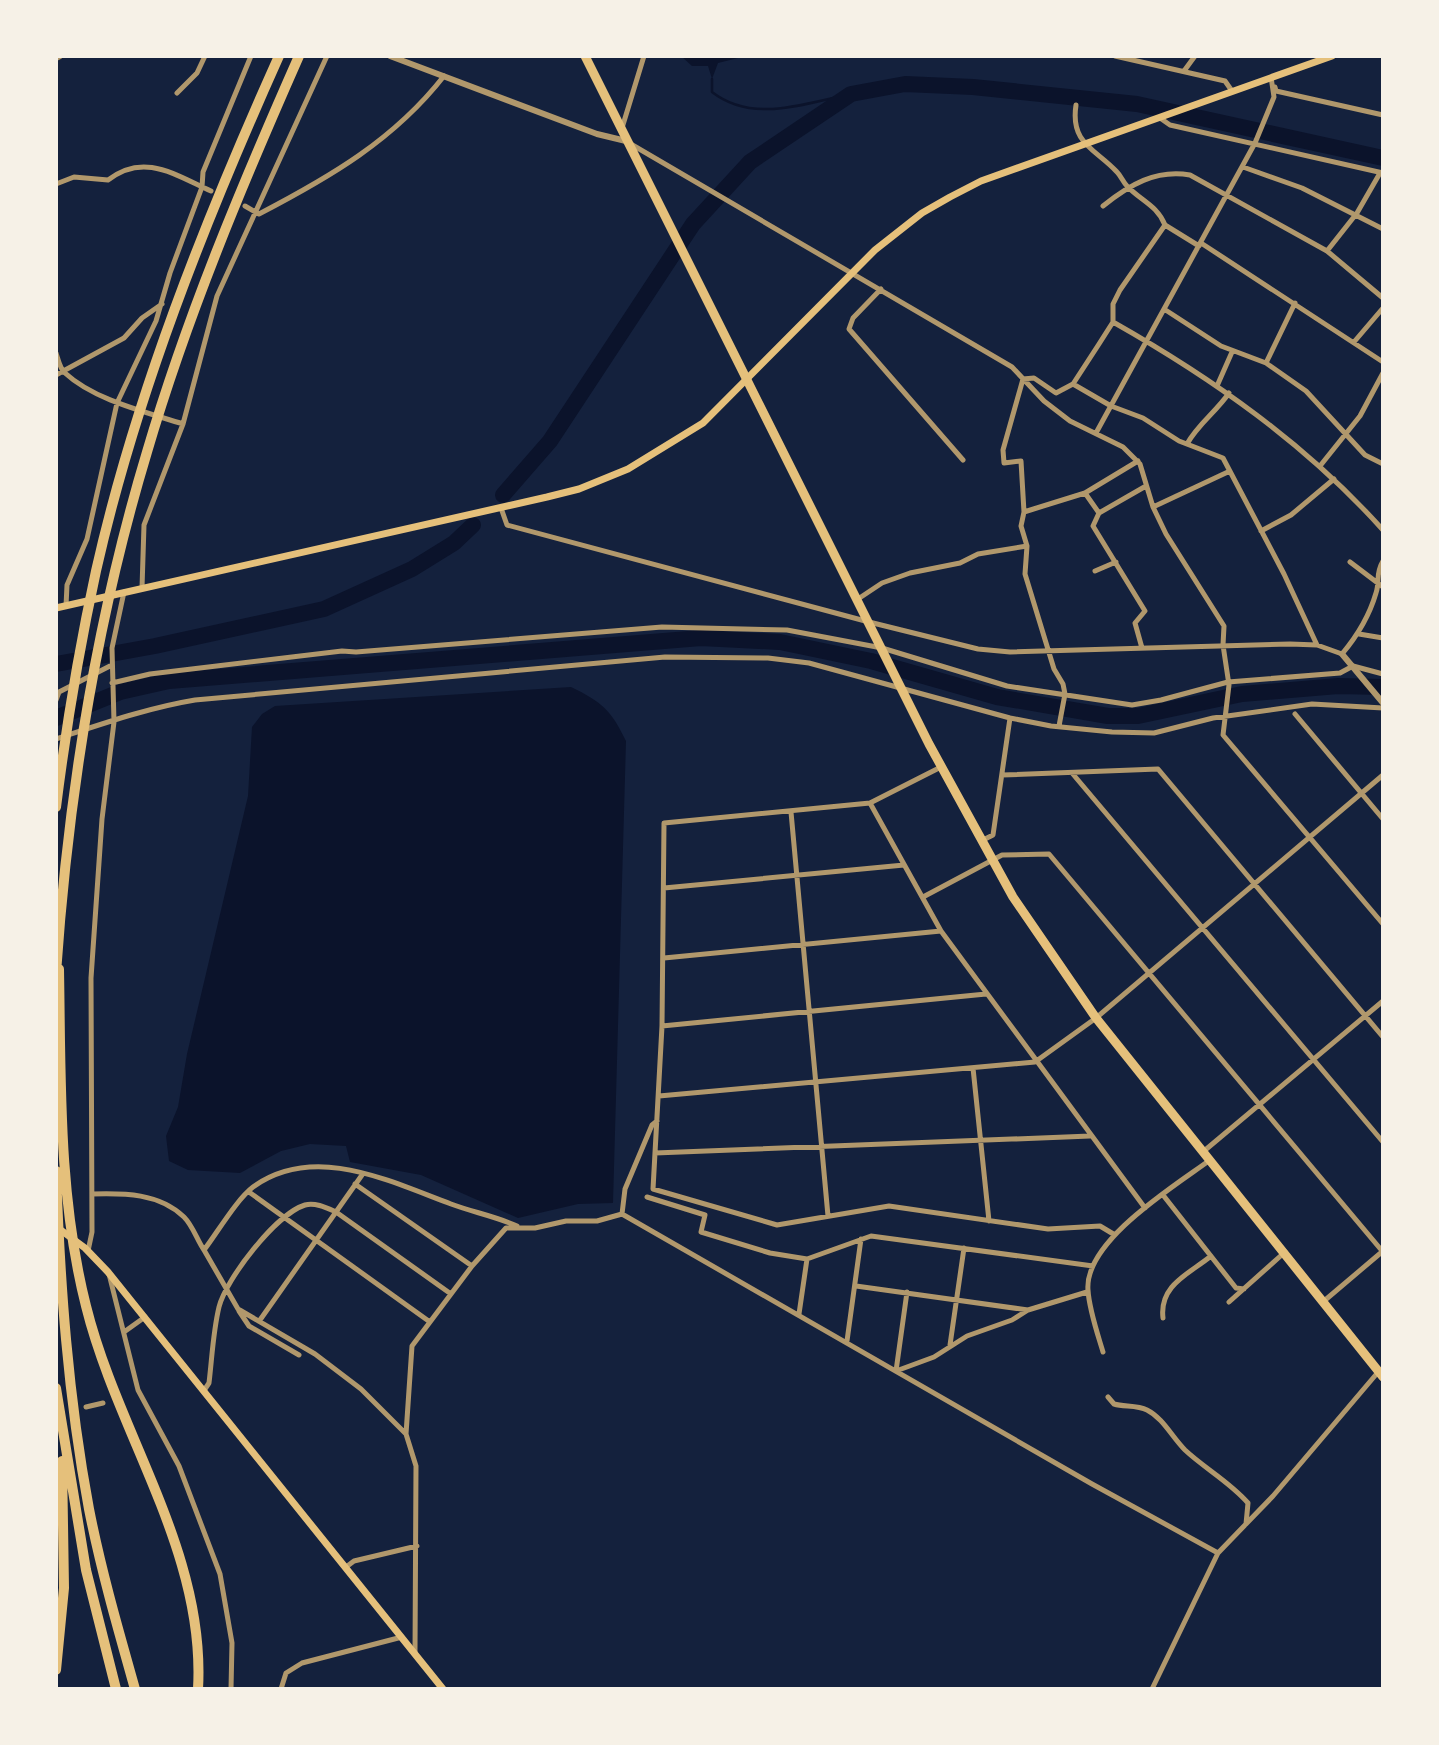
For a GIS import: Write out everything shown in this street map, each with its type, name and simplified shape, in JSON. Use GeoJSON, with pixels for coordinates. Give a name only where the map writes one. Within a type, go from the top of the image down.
{"type":"FeatureCollection","features":[{"type":"Feature","properties":{"kind":"highway"},"geometry":{"type":"LineString","coordinates":[[56,807],[60,739],[96,569],[155,368],[243,138],[279,56]]}},
{"type":"Feature","properties":{"kind":"highway"},"geometry":{"type":"LineString","coordinates":[[56,973],[83,739],[117,564],[146,453],[199,297],[299,56]]}},
{"type":"Feature","properties":{"kind":"highway"},"geometry":{"type":"LineString","coordinates":[[585,56],[941,767],[991,860],[1041,940],[1097,1018],[1381,1374]]}},
{"type":"Feature","properties":{"kind":"highway"},"geometry":{"type":"LineString","coordinates":[[58,940],[64,1158],[74,1253],[99,1352],[186,1574],[198,1643],[198,1689]]}},
{"type":"Feature","properties":{"kind":"highway"},"geometry":{"type":"LineString","coordinates":[[56,1171],[70,1380],[89,1507],[102,1570],[135,1689]]}},
{"type":"Feature","properties":{"kind":"highway"},"geometry":{"type":"LineString","coordinates":[[56,1388],[86,1570],[117,1689]]}},
{"type":"Feature","properties":{"kind":"highway"},"geometry":{"type":"LineString","coordinates":[[56,1670],[64,1588],[61,1422]]}},
{"type":"Feature","properties":{"kind":"main road"},"geometry":{"type":"LineString","coordinates":[[56,608],[501,508],[579,489],[628,469],[703,423],[852,272],[896,232],[950,197],[981,181],[1332,56]]}},
{"type":"Feature","properties":{"kind":"main road"},"geometry":{"type":"LineString","coordinates":[[56,1227],[88,1251],[108,1272],[205,1389],[443,1689]]}},
{"type":"Feature","properties":{"kind":"street"},"geometry":{"type":"LineString","coordinates":[[177,93],[197,73],[205,56]]}},
{"type":"Feature","properties":{"kind":"street"},"geometry":{"type":"LineString","coordinates":[[66,606],[67,585],[87,539],[93,516],[117,403],[162,304],[170,273],[202,187],[204,172],[251,56]]}},
{"type":"Feature","properties":{"kind":"street"},"geometry":{"type":"LineString","coordinates":[[142,588],[144,525],[183,424],[217,296],[327,56]]}},
{"type":"Feature","properties":{"kind":"street"},"geometry":{"type":"LineString","coordinates":[[390,56],[597,134],[626,141],[1012,367],[1070,421],[1123,447],[1138,461],[1153,507],[1224,626],[1223,645],[1229,684],[1223,735],[1383,924]]}},
{"type":"Feature","properties":{"kind":"street"},"geometry":{"type":"LineString","coordinates":[[622,131],[644,56]]}},
{"type":"Feature","properties":{"kind":"street"},"geometry":{"type":"LineString","coordinates":[[1115,56],[1225,81],[1232,91]]}},
{"type":"Feature","properties":{"kind":"street"},"geometry":{"type":"LineString","coordinates":[[1184,71],[1195,56]]}},
{"type":"Feature","properties":{"kind":"street"},"geometry":{"type":"LineString","coordinates":[[245,206],[259,214],[364,154],[408,118],[444,76]]}},
{"type":"Feature","properties":{"kind":"street"},"geometry":{"type":"LineString","coordinates":[[1271,77],[1276,91],[1383,115]]}},
{"type":"Feature","properties":{"kind":"street"},"geometry":{"type":"LineString","coordinates":[[1096,433],[1265,123],[1274,97],[1271,77]]}},
{"type":"Feature","properties":{"kind":"street"},"geometry":{"type":"LineString","coordinates":[[1076,105],[1075,122],[1086,145],[1094,155],[1116,171],[1127,186],[1160,211],[1165,225],[1295,303],[1383,362]]}},
{"type":"Feature","properties":{"kind":"street"},"geometry":{"type":"LineString","coordinates":[[1160,118],[1170,125],[1382,173],[1357,213],[1327,251]]}},
{"type":"Feature","properties":{"kind":"street"},"geometry":{"type":"LineString","coordinates":[[56,184],[75,177],[107,180],[121,170],[152,166],[169,170],[211,191]]}},
{"type":"Feature","properties":{"kind":"street"},"geometry":{"type":"LineString","coordinates":[[1243,167],[1302,188],[1357,213],[1383,229]]}},
{"type":"Feature","properties":{"kind":"street"},"geometry":{"type":"LineString","coordinates":[[1103,206],[1127,186],[1170,171],[1190,175],[1327,251],[1383,298]]}},
{"type":"Feature","properties":{"kind":"street"},"geometry":{"type":"LineString","coordinates":[[1023,379],[1034,378],[1056,393],[1073,384],[1113,322],[1113,304],[1120,290],[1165,225]]}},
{"type":"Feature","properties":{"kind":"street"},"geometry":{"type":"LineString","coordinates":[[881,289],[853,318],[849,328],[963,460]]}},
{"type":"Feature","properties":{"kind":"street"},"geometry":{"type":"LineString","coordinates":[[1266,363],[1295,303]]}},
{"type":"Feature","properties":{"kind":"street"},"geometry":{"type":"LineString","coordinates":[[56,375],[130,334],[142,318],[162,304]]}},
{"type":"Feature","properties":{"kind":"street"},"geometry":{"type":"LineString","coordinates":[[1354,342],[1383,308]]}},
{"type":"Feature","properties":{"kind":"street"},"geometry":{"type":"LineString","coordinates":[[1164,309],[1232,352],[1266,363],[1306,391],[1365,455],[1383,464]]}},
{"type":"Feature","properties":{"kind":"street"},"geometry":{"type":"LineString","coordinates":[[1113,322],[1229,393],[1320,466],[1383,530]]}},
{"type":"Feature","properties":{"kind":"street"},"geometry":{"type":"LineString","coordinates":[[1217,386],[1232,352]]}},
{"type":"Feature","properties":{"kind":"street"},"geometry":{"type":"LineString","coordinates":[[56,353],[63,372],[117,403],[183,424]]}},
{"type":"Feature","properties":{"kind":"street"},"geometry":{"type":"LineString","coordinates":[[1320,466],[1367,404],[1383,373]]}},
{"type":"Feature","properties":{"kind":"street"},"geometry":{"type":"LineString","coordinates":[[1023,379],[1003,450],[1004,463],[1021,461],[1024,512],[1021,526],[1027,546],[1025,575],[1065,696],[1059,726]]}},
{"type":"Feature","properties":{"kind":"street"},"geometry":{"type":"LineString","coordinates":[[1073,384],[1111,406],[1143,418],[1187,444],[1223,458],[1317,645]]}},
{"type":"Feature","properties":{"kind":"street"},"geometry":{"type":"LineString","coordinates":[[1187,444],[1195,429],[1217,410],[1229,393]]}},
{"type":"Feature","properties":{"kind":"street"},"geometry":{"type":"LineString","coordinates":[[1024,512],[1085,493],[1138,461]]}},
{"type":"Feature","properties":{"kind":"street"},"geometry":{"type":"LineString","coordinates":[[1153,507],[1230,471]]}},
{"type":"Feature","properties":{"kind":"street"},"geometry":{"type":"LineString","coordinates":[[1261,531],[1291,515],[1334,480]]}},
{"type":"Feature","properties":{"kind":"street"},"geometry":{"type":"LineString","coordinates":[[1142,648],[1135,623],[1145,611],[1093,526],[1094,518],[1099,513],[1146,486]]}},
{"type":"Feature","properties":{"kind":"street"},"geometry":{"type":"LineString","coordinates":[[1085,493],[1099,513]]}},
{"type":"Feature","properties":{"kind":"street"},"geometry":{"type":"LineString","coordinates":[[501,508],[508,525],[978,649],[1048,651],[1317,645],[1342,654],[1383,703]]}},
{"type":"Feature","properties":{"kind":"street"},"geometry":{"type":"LineString","coordinates":[[858,599],[882,583],[910,573],[960,563],[978,554],[1027,546]]}},
{"type":"Feature","properties":{"kind":"street"},"geometry":{"type":"LineString","coordinates":[[1342,654],[1359,634],[1378,589],[1375,582],[1383,561]]}},
{"type":"Feature","properties":{"kind":"street"},"geometry":{"type":"LineString","coordinates":[[1095,572],[1116,562]]}},
{"type":"Feature","properties":{"kind":"street"},"geometry":{"type":"LineString","coordinates":[[1350,562],[1383,587]]}},
{"type":"Feature","properties":{"kind":"street"},"geometry":{"type":"LineString","coordinates":[[88,1251],[92,1231],[91,978],[102,819],[114,722],[110,666],[124,592]]}},
{"type":"Feature","properties":{"kind":"street"},"geometry":{"type":"LineString","coordinates":[[112,683],[150,674],[342,651],[662,627],[787,630],[882,648],[1007,686],[1132,705],[1161,701],[1229,684],[1340,673],[1353,666],[1383,674]]}},
{"type":"Feature","properties":{"kind":"street"},"geometry":{"type":"LineString","coordinates":[[1359,634],[1383,638]]}},
{"type":"Feature","properties":{"kind":"street"},"geometry":{"type":"LineString","coordinates":[[60,739],[150,708],[195,700],[665,657],[768,658],[809,663],[903,691],[1010,718],[1059,726],[1154,733],[1227,714],[1312,704],[1383,708]]}},
{"type":"Feature","properties":{"kind":"street"},"geometry":{"type":"LineString","coordinates":[[56,700],[59,692],[110,666]]}},
{"type":"Feature","properties":{"kind":"street"},"geometry":{"type":"LineString","coordinates":[[1295,714],[1383,818]]}},
{"type":"Feature","properties":{"kind":"street"},"geometry":{"type":"LineString","coordinates":[[981,841],[993,835],[1010,718]]}},
{"type":"Feature","properties":{"kind":"street"},"geometry":{"type":"LineString","coordinates":[[941,767],[870,803],[664,823],[662,1026],[653,1189],[777,1225],[889,1206],[1048,1229],[1100,1226],[1115,1235]]}},
{"type":"Feature","properties":{"kind":"street"},"geometry":{"type":"LineString","coordinates":[[1002,775],[1158,769],[1383,1037]]}},
{"type":"Feature","properties":{"kind":"street"},"geometry":{"type":"LineString","coordinates":[[1072,773],[1383,1142]]}},
{"type":"Feature","properties":{"kind":"street"},"geometry":{"type":"LineString","coordinates":[[659,1096],[1035,1062],[1097,1018],[1383,775]]}},
{"type":"Feature","properties":{"kind":"street"},"geometry":{"type":"LineString","coordinates":[[870,803],[941,931],[1145,1208]]}},
{"type":"Feature","properties":{"kind":"street"},"geometry":{"type":"LineString","coordinates":[[791,812],[828,1216]]}},
{"type":"Feature","properties":{"kind":"street"},"geometry":{"type":"LineString","coordinates":[[922,897],[1002,855],[1049,854],[1383,1251],[1324,1301]]}},
{"type":"Feature","properties":{"kind":"street"},"geometry":{"type":"LineString","coordinates":[[664,888],[904,865]]}},
{"type":"Feature","properties":{"kind":"street"},"geometry":{"type":"LineString","coordinates":[[664,958],[941,931]]}},
{"type":"Feature","properties":{"kind":"street"},"geometry":{"type":"LineString","coordinates":[[662,1026],[986,994]]}},
{"type":"Feature","properties":{"kind":"street"},"geometry":{"type":"LineString","coordinates":[[1103,1352],[1087,1292],[1093,1266],[1115,1235],[1208,1155],[1259,1105],[1383,1001]]}},
{"type":"Feature","properties":{"kind":"street"},"geometry":{"type":"LineString","coordinates":[[973,1068],[989,1221]]}},
{"type":"Feature","properties":{"kind":"street"},"geometry":{"type":"LineString","coordinates":[[622,1214],[625,1189],[652,1125],[657,1121]]}},
{"type":"Feature","properties":{"kind":"street"},"geometry":{"type":"LineString","coordinates":[[655,1153],[1090,1136]]}},
{"type":"Feature","properties":{"kind":"street"},"geometry":{"type":"LineString","coordinates":[[204,1250],[249,1192],[282,1173],[307,1165],[321,1165],[416,1188],[451,1204],[519,1227]]}},
{"type":"Feature","properties":{"kind":"street"},"geometry":{"type":"LineString","coordinates":[[260,1320],[362,1175]]}},
{"type":"Feature","properties":{"kind":"street"},"geometry":{"type":"LineString","coordinates":[[355,1184],[472,1266]]}},
{"type":"Feature","properties":{"kind":"street"},"geometry":{"type":"LineString","coordinates":[[249,1192],[430,1322]]}},
{"type":"Feature","properties":{"kind":"street"},"geometry":{"type":"LineString","coordinates":[[92,1194],[141,1195],[174,1209],[188,1222],[226,1292],[249,1326],[299,1355]]}},
{"type":"Feature","properties":{"kind":"street"},"geometry":{"type":"LineString","coordinates":[[1163,1195],[1236,1288],[1244,1289]]}},
{"type":"Feature","properties":{"kind":"street"},"geometry":{"type":"LineString","coordinates":[[647,1198],[705,1215],[701,1233],[770,1253],[807,1259],[871,1236],[1093,1266]]}},
{"type":"Feature","properties":{"kind":"street"},"geometry":{"type":"LineString","coordinates":[[205,1389],[209,1383],[219,1305],[226,1292],[255,1246],[285,1218],[305,1205],[319,1205],[336,1212],[451,1294]]}},
{"type":"Feature","properties":{"kind":"street"},"geometry":{"type":"LineString","coordinates":[[415,1653],[416,1466],[406,1434],[412,1346],[472,1266],[506,1228],[536,1228],[566,1221],[597,1221],[622,1214],[1218,1553]]}},
{"type":"Feature","properties":{"kind":"street"},"geometry":{"type":"LineString","coordinates":[[847,1341],[861,1239]]}},
{"type":"Feature","properties":{"kind":"street"},"geometry":{"type":"LineString","coordinates":[[950,1346],[964,1248]]}},
{"type":"Feature","properties":{"kind":"street"},"geometry":{"type":"LineString","coordinates":[[1229,1302],[1285,1252]]}},
{"type":"Feature","properties":{"kind":"street"},"geometry":{"type":"LineString","coordinates":[[1163,1318],[1161,1306],[1166,1290],[1211,1256]]}},
{"type":"Feature","properties":{"kind":"street"},"geometry":{"type":"LineString","coordinates":[[799,1314],[807,1259]]}},
{"type":"Feature","properties":{"kind":"street"},"geometry":{"type":"LineString","coordinates":[[108,1272],[138,1390],[179,1466],[220,1574],[232,1643],[231,1689]]}},
{"type":"Feature","properties":{"kind":"street"},"geometry":{"type":"LineString","coordinates":[[856,1286],[1028,1310]]}},
{"type":"Feature","properties":{"kind":"street"},"geometry":{"type":"LineString","coordinates":[[896,1371],[907,1292]]}},
{"type":"Feature","properties":{"kind":"street"},"geometry":{"type":"LineString","coordinates":[[896,1371],[934,1357],[950,1346],[1012,1320],[1028,1310],[1087,1292]]}},
{"type":"Feature","properties":{"kind":"street"},"geometry":{"type":"LineString","coordinates":[[238,1309],[315,1353],[361,1389],[406,1434]]}},
{"type":"Feature","properties":{"kind":"street"},"geometry":{"type":"LineString","coordinates":[[124,1332],[145,1317]]}},
{"type":"Feature","properties":{"kind":"street"},"geometry":{"type":"LineString","coordinates":[[1152,1689],[1218,1553],[1381,1374]]}},
{"type":"Feature","properties":{"kind":"street"},"geometry":{"type":"LineString","coordinates":[[130,1393],[138,1390]]}},
{"type":"Feature","properties":{"kind":"street"},"geometry":{"type":"LineString","coordinates":[[1108,1397],[1114,1404],[1143,1408],[1156,1417],[1183,1448],[1202,1461],[1213,1476],[1248,1503],[1246,1524]]}},
{"type":"Feature","properties":{"kind":"street"},"geometry":{"type":"LineString","coordinates":[[86,1407],[103,1403]]}},
{"type":"Feature","properties":{"kind":"street"},"geometry":{"type":"LineString","coordinates":[[346,1567],[354,1560],[417,1546]]}},
{"type":"Feature","properties":{"kind":"street"},"geometry":{"type":"LineString","coordinates":[[281,1689],[286,1673],[302,1663],[402,1637]]}},
{"type":"Feature","properties":{"kind":"water"},"geometry":{"type":"Polygon","coordinates":[[[681,56],[746,56],[718,63],[712,79],[708,66],[692,66],[681,56]]]}},
{"type":"Feature","properties":{"kind":"water"},"geometry":{"type":"Polygon","coordinates":[[[571,687],[591,697],[604,708],[626,741],[613,1203],[578,1204],[518,1218],[421,1175],[350,1162],[346,1146],[310,1144],[281,1151],[240,1173],[188,1170],[169,1161],[166,1136],[178,1107],[187,1054],[248,796],[252,727],[262,714],[275,706],[571,687]]]}},
{"type":"Feature","properties":{"kind":"waterway"},"geometry":{"type":"LineString","coordinates":[[712,79],[712,92],[728,102],[762,109],[798,106],[851,94]]}},
{"type":"Feature","properties":{"kind":"waterway"},"geometry":{"type":"LineString","coordinates":[[503,495],[550,441],[693,224],[750,162],[851,94],[905,84],[973,87],[1137,104],[1383,158]]}},
{"type":"Feature","properties":{"kind":"waterway"},"geometry":{"type":"LineString","coordinates":[[56,664],[155,646],[324,609],[412,569],[454,543],[473,525]]}},
{"type":"Feature","properties":{"kind":"waterway"},"geometry":{"type":"LineString","coordinates":[[56,718],[120,692],[169,681],[701,638],[780,642],[871,661],[997,697],[1108,716],[1138,716],[1242,694],[1338,686],[1383,687]]}}]}
